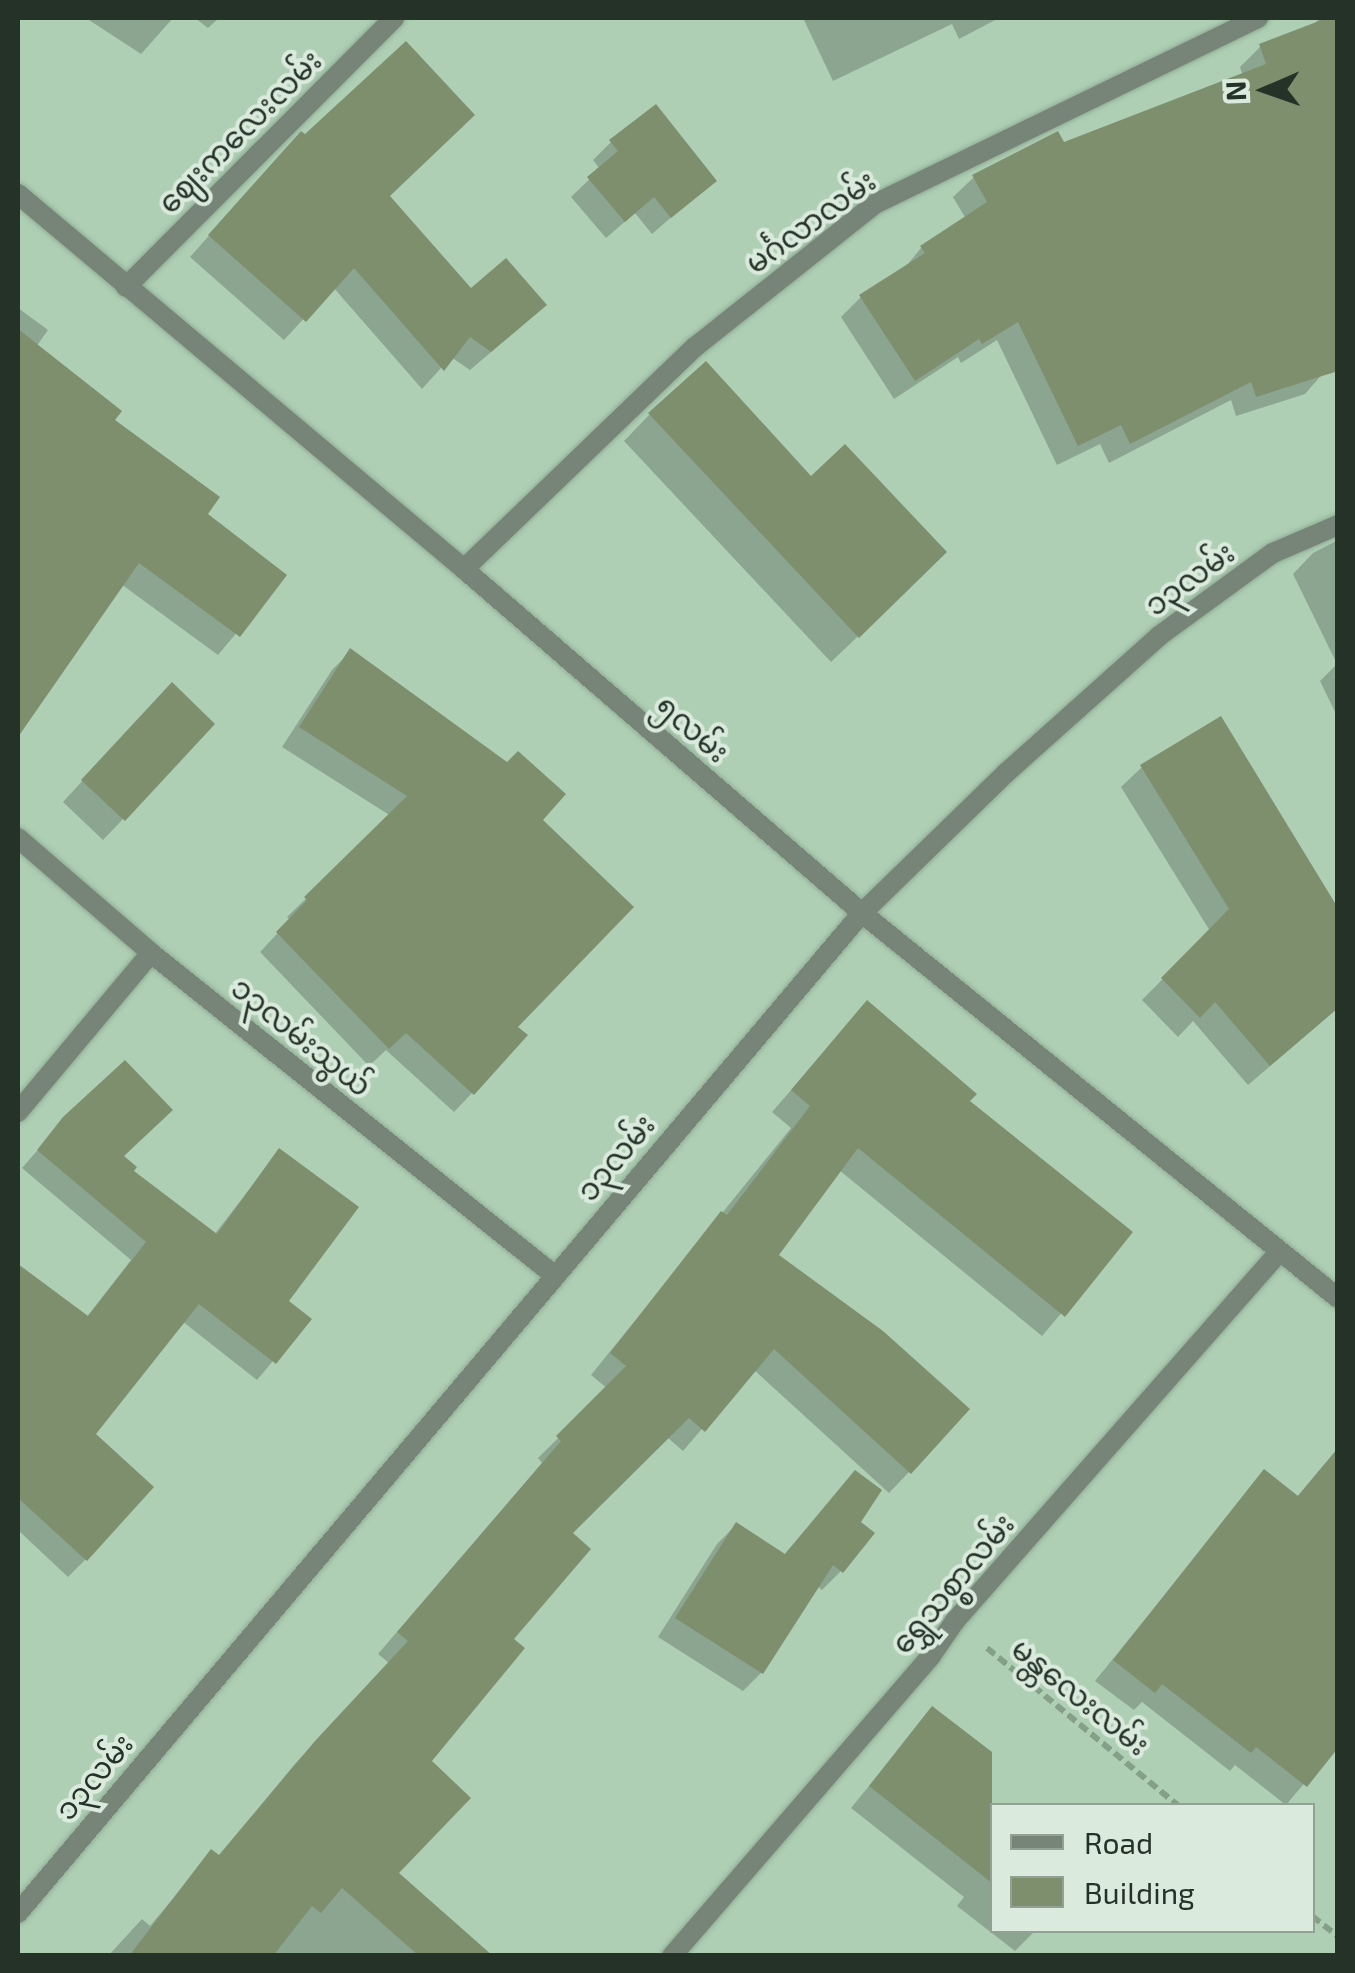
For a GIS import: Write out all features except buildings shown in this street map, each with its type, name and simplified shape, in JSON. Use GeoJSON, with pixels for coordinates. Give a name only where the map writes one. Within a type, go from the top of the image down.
{"type":"FeatureCollection","features":[{"type":"Feature","properties":{"kind":"street","name":"ဈေးကလေးလမ်း"},"geometry":{"type":"LineString","coordinates":[[126,287],[394,18]]}},
{"type":"Feature","properties":{"kind":"street","name":"မင်္ဂလာလမ်း"},"geometry":{"type":"LineString","coordinates":[[464,569],[694,347],[875,204],[1258,18]]}},
{"type":"Feature","properties":{"kind":"street","name":"၅လမ်း"},"geometry":{"type":"LineString","coordinates":[[18,194],[464,569],[862,914],[1338,1298]]}},
{"type":"Feature","properties":{"kind":"street","name":"၁၃လမ်း"},"geometry":{"type":"LineString","coordinates":[[18,1913],[862,914],[1006,772],[1159,636],[1273,553],[1338,525]]}},
{"type":"Feature","properties":{"kind":"street","name":"၁၃လမ်းသွယ်"},"geometry":{"type":"LineString","coordinates":[[18,838],[150,953],[554,1275]]}},
{"type":"Feature","properties":{"kind":"street"},"geometry":{"type":"LineString","coordinates":[[18,1112],[150,953]]}},
{"type":"Feature","properties":{"kind":"street","name":"ရွှေသစ္စာလမ်း"},"geometry":{"type":"LineString","coordinates":[[672,1956],[930,1657],[955,1622],[1280,1251]]}},
{"type":"Feature","properties":{"kind":"path","name":"မန္တလေးလမ်း"},"geometry":{"type":"LineString","coordinates":[[955,1622],[1175,1803]]}},
{"type":"Feature","properties":{"kind":"path"},"geometry":{"type":"LineString","coordinates":[[1315,1918],[1338,1936]]}}]}
